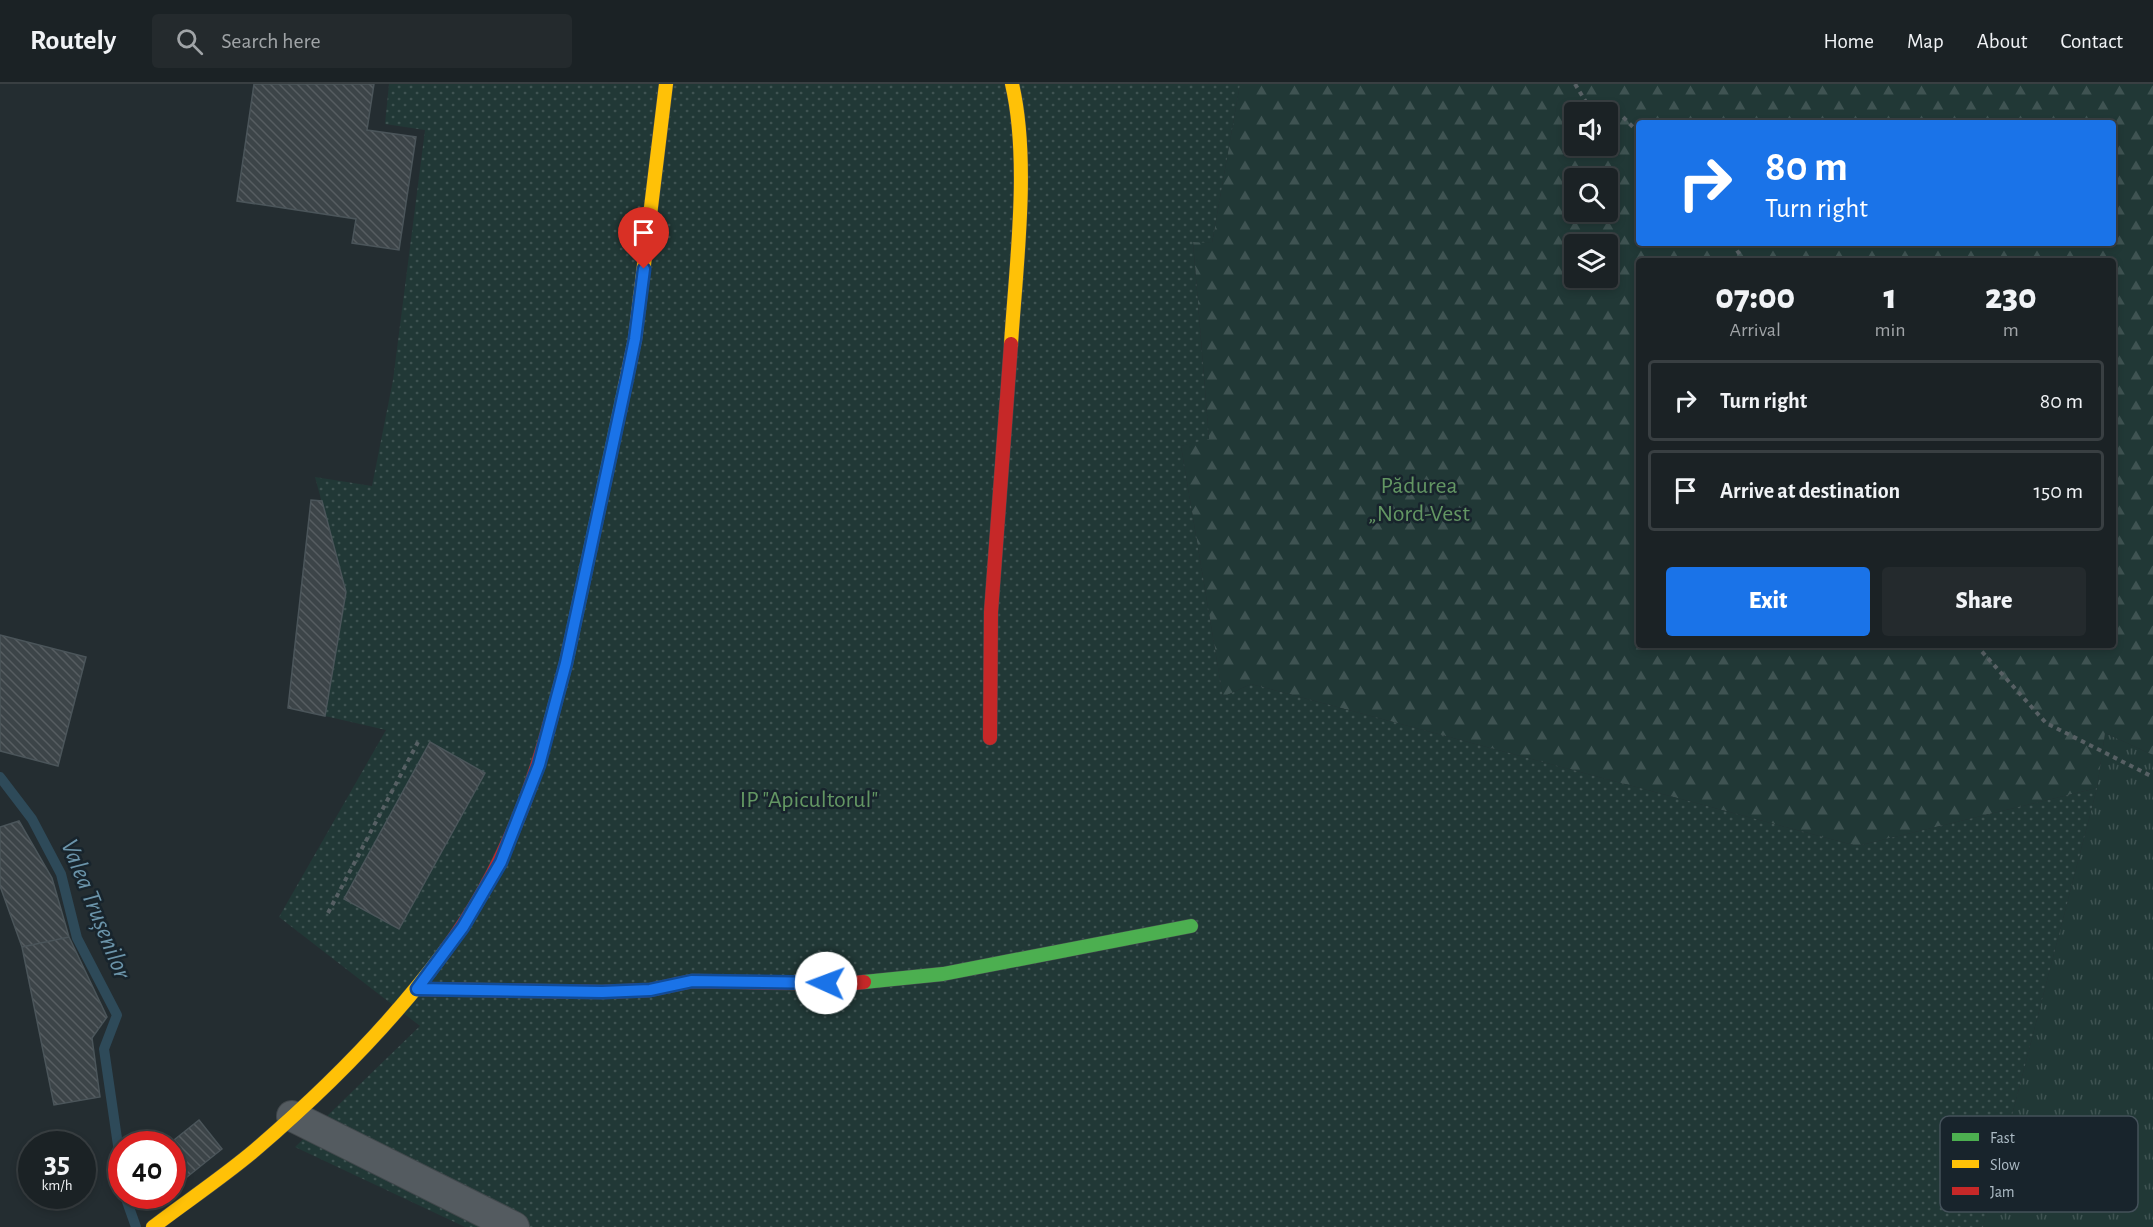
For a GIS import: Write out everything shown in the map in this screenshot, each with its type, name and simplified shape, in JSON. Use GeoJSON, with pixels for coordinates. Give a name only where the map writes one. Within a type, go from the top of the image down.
{"type":"FeatureCollection","features":[{"type":"Feature","properties":{"kind":"street"},"geometry":{"type":"LineString","coordinates":[[153,1227],[255,1150],[357,1054],[417,989],[463,927],[501,862],[539,765],[566,663],[635,339],[666,84]]}},
{"type":"Feature","properties":{"kind":"street"},"geometry":{"type":"LineString","coordinates":[[990,738],[991,612],[1020,216],[1018,109],[1012,84]]}},
{"type":"Feature","properties":{"kind":"street"},"geometry":{"type":"LineString","coordinates":[[417,989],[602,992],[650,990],[692,981],[844,984],[943,975],[1191,926]]}},
{"type":"Feature","properties":{"kind":"street"},"geometry":{"type":"LineString","coordinates":[[292,1116],[514,1227]]}},
{"type":"Feature","properties":{"kind":"path"},"geometry":{"type":"LineString","coordinates":[[1575,84],[1588,107],[1621,115],[1636,130]]}},
{"type":"Feature","properties":{"kind":"path"},"geometry":{"type":"LineString","coordinates":[[1979,648],[2046,723],[2153,777]]}},
{"type":"Feature","properties":{"kind":"path"},"geometry":{"type":"LineString","coordinates":[[328,913],[418,742]]}},
{"type":"Feature","properties":{"kind":"green space","name":"IP \"Apicultorul\""},"geometry":{"type":"Polygon","coordinates":[[[389,84],[1240,84],[1212,243],[1193,242],[1209,439],[1181,446],[1223,697],[1251,684],[1857,846],[2097,788],[2012,1116],[1940,1116],[1940,1212],[1987,1212],[1983,1227],[465,1227],[295,1147],[420,1026],[279,917],[386,730],[325,716],[346,592],[315,477],[372,486],[393,380],[425,130],[385,124],[389,84]]]}},
{"type":"Feature","properties":{"kind":"green space","name":"Pădurea „Nord-Vest"},"geometry":{"type":"Polygon","coordinates":[[[1240,84],[2153,84],[2153,755],[2105,733],[2097,788],[1857,846],[1251,684],[1223,697],[1181,446],[1209,438],[1193,241],[1212,243],[1240,84]]]}},
{"type":"Feature","properties":{"kind":"green space"},"geometry":{"type":"Polygon","coordinates":[[[2105,733],[2153,755],[2153,1227],[1983,1227],[1987,1212],[2138,1212],[2138,1116],[2012,1116],[2097,788],[2105,733]]]}},
{"type":"Feature","properties":{"kind":"building"},"geometry":{"type":"Polygon","coordinates":[[[254,84],[374,84],[367,130],[416,137],[399,250],[352,243],[356,219],[237,201],[254,84]]]}},
{"type":"Feature","properties":{"kind":"building"},"geometry":{"type":"Polygon","coordinates":[[[311,500],[322,501],[346,592],[325,716],[288,708],[311,500]]]}},
{"type":"Feature","properties":{"kind":"building"},"geometry":{"type":"Polygon","coordinates":[[[0,635],[86,657],[58,766],[0,751],[0,635]]]}},
{"type":"Feature","properties":{"kind":"building"},"geometry":{"type":"Polygon","coordinates":[[[430,742],[485,773],[399,929],[344,899],[430,742]]]}},
{"type":"Feature","properties":{"kind":"building"},"geometry":{"type":"Polygon","coordinates":[[[19,821],[52,878],[69,937],[22,947],[0,886],[0,827],[19,821]]]}},
{"type":"Feature","properties":{"kind":"building"},"geometry":{"type":"Polygon","coordinates":[[[69,937],[107,1017],[92,1038],[100,1097],[54,1105],[22,947],[69,937]]]}},
{"type":"Feature","properties":{"kind":"building"},"geometry":{"type":"Polygon","coordinates":[[[199,1120],[222,1149],[186,1178],[186,1131],[199,1120]]]}},
{"type":"Feature","properties":{"kind":"waterway","name":"Valea Trușenilor"},"geometry":{"type":"LineString","coordinates":[[0,777],[32,819],[61,874],[77,938],[117,1015],[104,1049],[116,1131]]}},
{"type":"Feature","properties":{"kind":"waterway","name":"Valea Trușenilor"},"geometry":{"type":"LineString","coordinates":[[130,1209],[136,1227]]}},
{"type":"Feature","properties":{"kind":"traffic: fast"},"geometry":{"type":"LineString","coordinates":[[551,719],[566,663],[625,386]]}},
{"type":"Feature","properties":{"kind":"traffic: fast"},"geometry":{"type":"LineString","coordinates":[[864,982],[943,974],[1191,926]]}},
{"type":"Feature","properties":{"kind":"traffic: slow"},"geometry":{"type":"LineString","coordinates":[[625,386],[635,339],[666,84]]}},
{"type":"Feature","properties":{"kind":"traffic: slow"},"geometry":{"type":"LineString","coordinates":[[1011,344],[1021,179],[1017,114],[1012,84]]}},
{"type":"Feature","properties":{"kind":"traffic: slow"},"geometry":{"type":"LineString","coordinates":[[153,1227],[243,1160],[307,1104],[380,1030],[445,951]]}},
{"type":"Feature","properties":{"kind":"traffic: jam"},"geometry":{"type":"LineString","coordinates":[[990,738],[991,612],[1011,344]]}},
{"type":"Feature","properties":{"kind":"traffic: jam"},"geometry":{"type":"LineString","coordinates":[[445,951],[464,924],[496,869],[522,810],[551,719]]}},
{"type":"Feature","properties":{"kind":"traffic: jam"},"geometry":{"type":"LineString","coordinates":[[417,989],[602,992],[650,990],[692,981],[844,984],[864,982]]}},
{"type":"Feature","properties":{"kind":"route"},"geometry":{"type":"LineString","coordinates":[[644,269],[635,339],[627,378],[566,663],[539,765],[501,862],[463,927],[417,989],[602,992],[650,990],[692,981],[826,983]]}}]}
